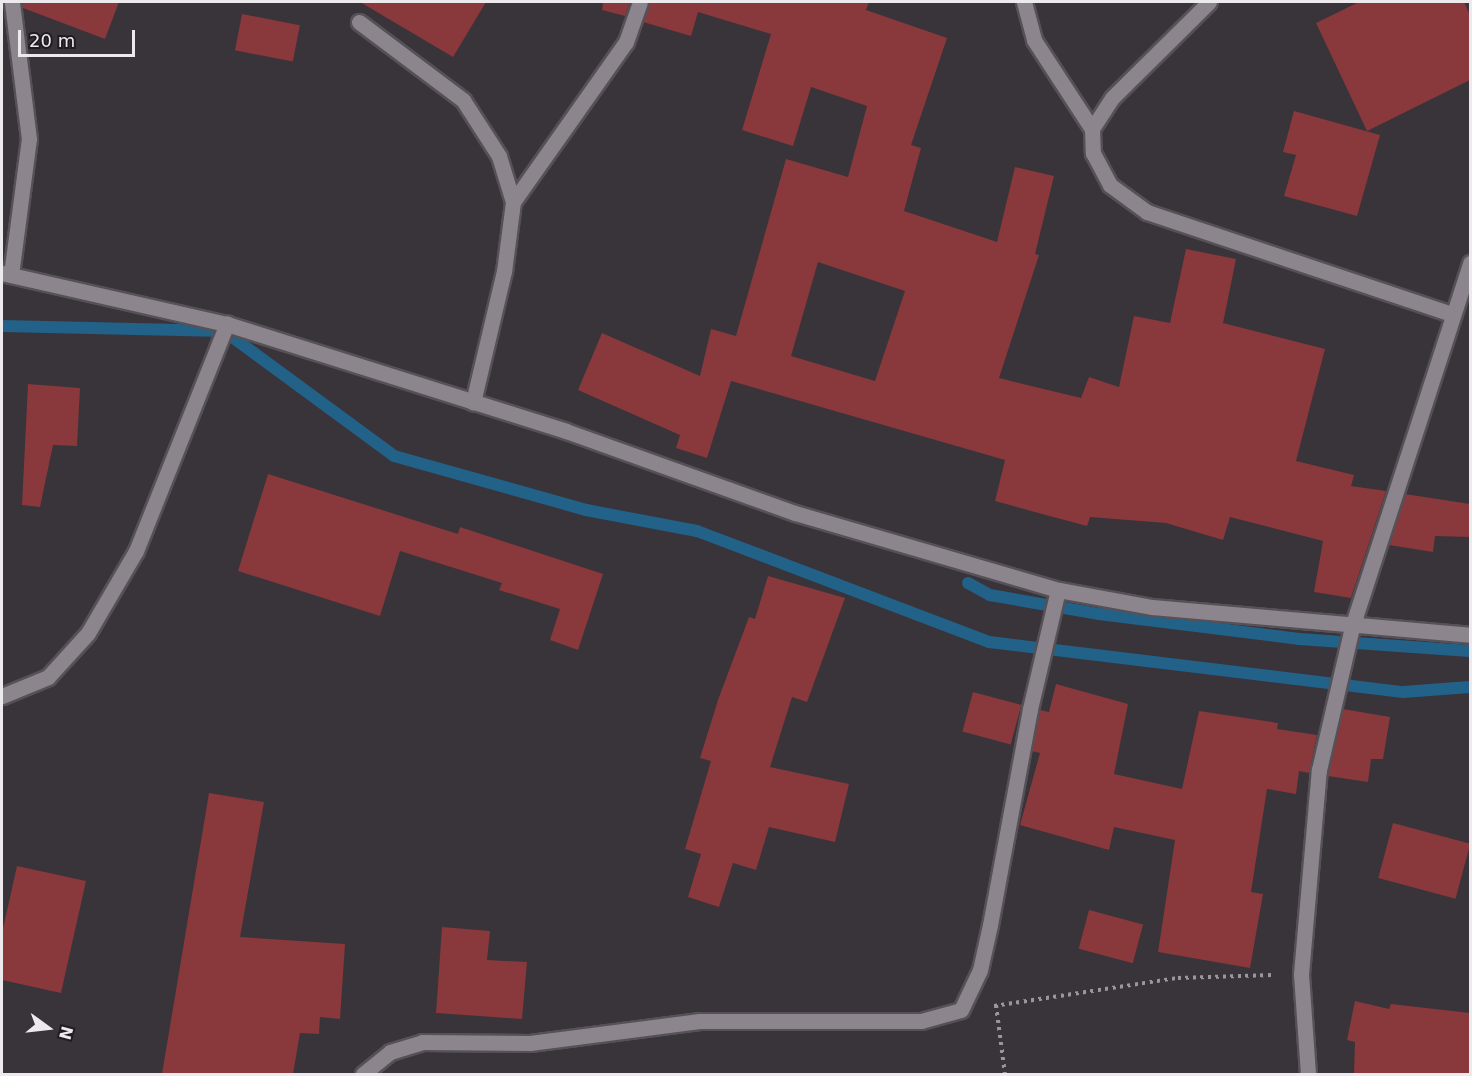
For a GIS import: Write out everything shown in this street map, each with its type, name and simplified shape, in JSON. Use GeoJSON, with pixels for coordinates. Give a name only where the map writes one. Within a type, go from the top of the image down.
{"type":"FeatureCollection","features":[{"type":"Feature","properties":{"kind":"street"},"geometry":{"type":"LineString","coordinates":[[12,2],[29,139],[6,274],[227,324],[473,402],[795,513],[1058,590],[1152,607],[1352,627],[1470,635]]}},
{"type":"Feature","properties":{"kind":"street"},"geometry":{"type":"LineString","coordinates":[[513,202],[626,42],[640,2]]}},
{"type":"Feature","properties":{"kind":"street"},"geometry":{"type":"LineString","coordinates":[[1024,2],[1034,40],[1092,129],[1093,153],[1110,185],[1147,212],[1452,314]]}},
{"type":"Feature","properties":{"kind":"street"},"geometry":{"type":"LineString","coordinates":[[1092,129],[1112,98],[1209,2]]}},
{"type":"Feature","properties":{"kind":"street"},"geometry":{"type":"LineString","coordinates":[[359,22],[463,100],[499,156],[513,202],[504,271],[473,402]]}},
{"type":"Feature","properties":{"kind":"street"},"geometry":{"type":"LineString","coordinates":[[1308,1074],[1301,974],[1318,781],[1352,627],[1470,263]]}},
{"type":"Feature","properties":{"kind":"street"},"geometry":{"type":"LineString","coordinates":[[2,696],[48,677],[88,633],[136,551],[227,324]]}},
{"type":"Feature","properties":{"kind":"street"},"geometry":{"type":"LineString","coordinates":[[363,1074],[390,1052],[422,1042],[530,1043],[700,1021],[921,1021],[961,1010],[980,970],[988,936],[1030,709],[1058,590]]}},
{"type":"Feature","properties":{"kind":"path"},"geometry":{"type":"LineString","coordinates":[[961,1010],[1178,978],[1301,974]]}},
{"type":"Feature","properties":{"kind":"path"},"geometry":{"type":"LineString","coordinates":[[996,1005],[1005,1074]]}},
{"type":"Feature","properties":{"kind":"building"},"geometry":{"type":"Polygon","coordinates":[[[22,2],[119,2],[105,39],[23,8],[22,2]]]}},
{"type":"Feature","properties":{"kind":"building"},"geometry":{"type":"Polygon","coordinates":[[[360,2],[486,2],[453,57],[360,2]]]}},
{"type":"Feature","properties":{"kind":"building"},"geometry":{"type":"Polygon","coordinates":[[[603,2],[630,2],[625,16],[602,10],[603,2]]]}},
{"type":"Feature","properties":{"kind":"building"},"geometry":{"type":"Polygon","coordinates":[[[650,2],[869,2],[866,10],[947,38],[911,145],[921,148],[904,211],[997,242],[1015,167],[1054,176],[1035,254],[1039,255],[999,378],[1081,398],[1089,377],[1119,387],[1134,316],[1170,323],[1186,249],[1236,259],[1223,323],[1325,349],[1296,461],[1354,475],[1351,486],[1386,491],[1351,598],[1314,592],[1323,541],[1230,517],[1223,540],[1166,523],[1090,517],[1087,526],[1042,514],[995,501],[1005,460],[731,381],[707,458],[676,448],[680,435],[578,390],[602,333],[700,376],[711,329],[736,336],[786,159],[848,177],[867,106],[811,87],[793,146],[742,130],[771,34],[698,12],[691,36],[643,22],[650,2]],[[818,262],[791,356],[875,381],[905,291],[818,262]]]}},
{"type":"Feature","properties":{"kind":"building"},"geometry":{"type":"Polygon","coordinates":[[[1359,2],[1464,2],[1470,15],[1470,80],[1367,131],[1316,23],[1359,2]]]}},
{"type":"Feature","properties":{"kind":"building"},"geometry":{"type":"Polygon","coordinates":[[[242,14],[300,25],[293,62],[235,50],[242,14]]]}},
{"type":"Feature","properties":{"kind":"building"},"geometry":{"type":"Polygon","coordinates":[[[1294,111],[1380,135],[1357,216],[1284,196],[1296,155],[1283,152],[1294,111]]]}},
{"type":"Feature","properties":{"kind":"building"},"geometry":{"type":"Polygon","coordinates":[[[28,384],[80,388],[77,446],[53,445],[40,507],[22,505],[28,384]]]}},
{"type":"Feature","properties":{"kind":"building"},"geometry":{"type":"Polygon","coordinates":[[[268,474],[458,534],[460,527],[603,574],[578,650],[550,640],[560,609],[499,590],[502,583],[400,551],[380,616],[238,571],[268,474]]]}},
{"type":"Feature","properties":{"kind":"building"},"geometry":{"type":"Polygon","coordinates":[[[1405,494],[1470,504],[1470,537],[1435,536],[1433,552],[1389,545],[1405,494]]]}},
{"type":"Feature","properties":{"kind":"building"},"geometry":{"type":"Polygon","coordinates":[[[768,576],[845,598],[807,702],[792,697],[770,767],[849,784],[835,842],[769,827],[756,870],[733,863],[719,907],[688,897],[701,854],[685,849],[711,761],[700,758],[718,700],[749,617],[755,619],[768,576]]]}},
{"type":"Feature","properties":{"kind":"building"},"geometry":{"type":"Polygon","coordinates":[[[1056,684],[1128,704],[1114,774],[1182,789],[1199,711],[1278,723],[1277,729],[1317,735],[1309,773],[1299,771],[1296,794],[1267,789],[1251,892],[1263,894],[1250,968],[1158,952],[1175,840],[1114,827],[1109,850],[1020,825],[1040,753],[1032,751],[1040,710],[1049,712],[1056,684]]]}},
{"type":"Feature","properties":{"kind":"building"},"geometry":{"type":"Polygon","coordinates":[[[973,692],[1021,705],[1011,745],[962,732],[973,692]]]}},
{"type":"Feature","properties":{"kind":"building"},"geometry":{"type":"Polygon","coordinates":[[[1343,709],[1390,717],[1383,759],[1371,759],[1368,782],[1328,776],[1343,709]]]}},
{"type":"Feature","properties":{"kind":"building"},"geometry":{"type":"Polygon","coordinates":[[[209,793],[264,802],[240,937],[345,944],[340,1019],[320,1017],[319,1034],[300,1033],[293,1074],[162,1074],[209,793]]]}},
{"type":"Feature","properties":{"kind":"building"},"geometry":{"type":"Polygon","coordinates":[[[1393,823],[1470,844],[1456,899],[1378,878],[1393,823]]]}},
{"type":"Feature","properties":{"kind":"building"},"geometry":{"type":"Polygon","coordinates":[[[17,866],[86,881],[61,993],[2,980],[2,933],[17,866]]]}},
{"type":"Feature","properties":{"kind":"building"},"geometry":{"type":"Polygon","coordinates":[[[1089,910],[1143,924],[1133,963],[1079,949],[1089,910]]]}},
{"type":"Feature","properties":{"kind":"building"},"geometry":{"type":"Polygon","coordinates":[[[442,927],[490,931],[487,960],[527,962],[522,1019],[436,1013],[442,927]]]}},
{"type":"Feature","properties":{"kind":"building"},"geometry":{"type":"Polygon","coordinates":[[[1355,1001],[1389,1009],[1391,1004],[1470,1013],[1470,1074],[1354,1074],[1355,1042],[1347,1040],[1355,1001]]]}},
{"type":"Feature","properties":{"kind":"waterway"},"geometry":{"type":"LineString","coordinates":[[2,326],[224,331],[394,456],[586,510],[697,531],[989,642],[1403,692],[1470,687]]}},
{"type":"Feature","properties":{"kind":"waterway"},"geometry":{"type":"LineString","coordinates":[[968,583],[990,595],[1099,614],[1299,639],[1470,651]]}}]}
